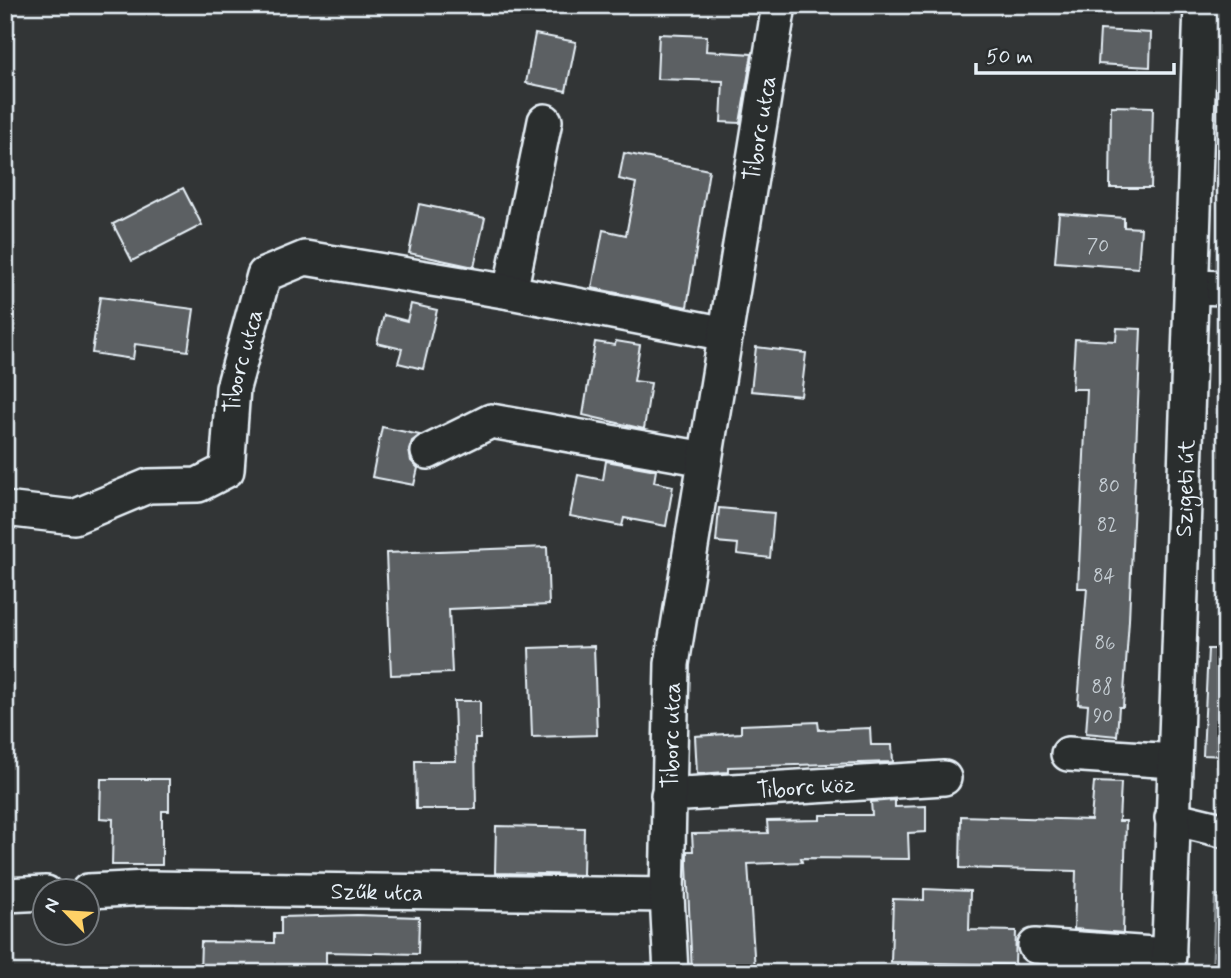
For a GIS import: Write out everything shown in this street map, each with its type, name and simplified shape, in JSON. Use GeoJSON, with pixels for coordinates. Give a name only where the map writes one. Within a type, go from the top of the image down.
{"type":"FeatureCollection","features":[{"type":"Feature","properties":{"kind":"street","name":"Tiborc utca"},"geometry":{"type":"LineString","coordinates":[[671,973],[667,895],[667,795],[672,664],[779,5]]}},
{"type":"Feature","properties":{"kind":"street","name":"Szigeti út"},"geometry":{"type":"LineString","coordinates":[[1168,964],[1201,5]]}},
{"type":"Feature","properties":{"kind":"street"},"geometry":{"type":"LineString","coordinates":[[510,292],[545,121]]}},
{"type":"Feature","properties":{"kind":"street","name":"Tiborc utca"},"geometry":{"type":"LineString","coordinates":[[5,509],[74,517],[148,486],[198,485],[227,470],[233,388],[264,275],[306,258],[510,292],[726,334]]}},
{"type":"Feature","properties":{"kind":"street"},"geometry":{"type":"LineString","coordinates":[[1192,287],[1226,288]]}},
{"type":"Feature","properties":{"kind":"street"},"geometry":{"type":"LineString","coordinates":[[428,452],[491,421],[705,459]]}},
{"type":"Feature","properties":{"kind":"street"},"geometry":{"type":"LineString","coordinates":[[1068,754],[1174,761]]}},
{"type":"Feature","properties":{"kind":"street","name":"Tiborc köz"},"geometry":{"type":"LineString","coordinates":[[667,795],[944,778]]}},
{"type":"Feature","properties":{"kind":"street"},"geometry":{"type":"LineString","coordinates":[[1172,818],[1226,831]]}},
{"type":"Feature","properties":{"kind":"street","name":"Szűk utca"},"geometry":{"type":"LineString","coordinates":[[102,890],[148,888],[667,895]]}},
{"type":"Feature","properties":{"kind":"street"},"geometry":{"type":"LineString","coordinates":[[5,895],[32,894]]}},
{"type":"Feature","properties":{"kind":"street"},"geometry":{"type":"LineString","coordinates":[[1035,946],[1168,964]]}},
{"type":"Feature","properties":{"kind":"shaded area"},"geometry":{"type":"Polygon","coordinates":[[[1215,895],[1226,896],[1226,973],[1212,973],[1215,895]]]}},
{"type":"Feature","properties":{"kind":"building"},"geometry":{"type":"Polygon","coordinates":[[[1100,30],[1151,33],[1150,67],[1098,64],[1100,30]]]}},
{"type":"Feature","properties":{"kind":"building"},"geometry":{"type":"Polygon","coordinates":[[[535,34],[576,42],[566,91],[526,83],[535,34]]]}},
{"type":"Feature","properties":{"kind":"building"},"geometry":{"type":"Polygon","coordinates":[[[659,34],[707,36],[706,51],[752,54],[740,123],[721,122],[723,81],[657,79],[659,34]]]}},
{"type":"Feature","properties":{"kind":"building"},"geometry":{"type":"Polygon","coordinates":[[[1111,106],[1153,107],[1151,188],[1110,188],[1111,106]]]}},
{"type":"Feature","properties":{"kind":"building"},"geometry":{"type":"Polygon","coordinates":[[[624,153],[709,170],[687,307],[592,288],[603,230],[626,235],[636,183],[619,179],[624,153]]]}},
{"type":"Feature","properties":{"kind":"building"},"geometry":{"type":"Polygon","coordinates":[[[183,188],[202,225],[132,261],[113,224],[183,188]]]}},
{"type":"Feature","properties":{"kind":"building"},"geometry":{"type":"Polygon","coordinates":[[[419,204],[485,218],[474,267],[409,253],[419,204]]]}},
{"type":"Feature","properties":{"kind":"building"},"geometry":{"type":"Polygon","coordinates":[[[1059,213],[1124,218],[1124,227],[1141,228],[1138,268],[1055,262],[1059,213]]]}},
{"type":"Feature","properties":{"kind":"building"},"geometry":{"type":"Polygon","coordinates":[[[100,297],[194,309],[188,351],[135,344],[133,359],[92,353],[100,297]]]}},
{"type":"Feature","properties":{"kind":"building"},"geometry":{"type":"Polygon","coordinates":[[[411,304],[437,310],[423,369],[398,363],[402,349],[377,343],[384,315],[407,321],[411,304]]]}},
{"type":"Feature","properties":{"kind":"building"},"geometry":{"type":"Polygon","coordinates":[[[1117,328],[1141,329],[1129,620],[1123,707],[1119,707],[1117,736],[1086,733],[1088,705],[1078,704],[1087,588],[1078,588],[1087,389],[1072,389],[1075,339],[1116,341],[1117,328]]]}},
{"type":"Feature","properties":{"kind":"building"},"geometry":{"type":"Polygon","coordinates":[[[616,341],[640,345],[634,381],[651,383],[644,429],[583,415],[595,342],[615,345],[616,341]]]}},
{"type":"Feature","properties":{"kind":"building"},"geometry":{"type":"Polygon","coordinates":[[[756,347],[806,353],[801,396],[751,391],[756,347]]]}},
{"type":"Feature","properties":{"kind":"building"},"geometry":{"type":"Polygon","coordinates":[[[382,427],[420,435],[412,441],[409,450],[411,461],[418,468],[414,485],[372,477],[382,427]]]}},
{"type":"Feature","properties":{"kind":"building"},"geometry":{"type":"Polygon","coordinates":[[[606,461],[656,470],[654,482],[673,486],[666,526],[624,518],[622,526],[570,516],[578,475],[603,480],[606,461]]]}},
{"type":"Feature","properties":{"kind":"building"},"geometry":{"type":"Polygon","coordinates":[[[719,508],[774,513],[770,558],[737,554],[738,544],[716,542],[719,508]]]}},
{"type":"Feature","properties":{"kind":"building"},"geometry":{"type":"Polygon","coordinates":[[[547,547],[549,605],[449,609],[452,673],[391,675],[386,553],[547,547]]]}},
{"type":"Feature","properties":{"kind":"building"},"geometry":{"type":"Polygon","coordinates":[[[594,646],[597,735],[532,737],[529,648],[594,646]]]}},
{"type":"Feature","properties":{"kind":"building"},"geometry":{"type":"Polygon","coordinates":[[[1208,649],[1226,649],[1226,756],[1203,755],[1208,649]]]}},
{"type":"Feature","properties":{"kind":"building"},"geometry":{"type":"Polygon","coordinates":[[[454,701],[480,701],[480,739],[475,739],[476,809],[416,809],[415,761],[456,761],[454,701]]]}},
{"type":"Feature","properties":{"kind":"building"},"geometry":{"type":"Polygon","coordinates":[[[818,722],[819,730],[870,728],[871,745],[892,745],[893,762],[728,767],[728,772],[697,774],[695,736],[741,733],[741,725],[818,722]]]}},
{"type":"Feature","properties":{"kind":"building"},"geometry":{"type":"Polygon","coordinates":[[[101,779],[169,779],[169,811],[162,811],[162,865],[112,865],[113,819],[100,818],[101,779]]]}},
{"type":"Feature","properties":{"kind":"building"},"geometry":{"type":"Polygon","coordinates":[[[1094,782],[1121,783],[1119,821],[1126,821],[1123,933],[1074,929],[1076,871],[960,868],[961,816],[1091,820],[1094,782]]]}},
{"type":"Feature","properties":{"kind":"building"},"geometry":{"type":"Polygon","coordinates":[[[895,800],[895,807],[926,806],[926,832],[908,833],[909,859],[801,858],[802,862],[748,864],[755,970],[692,973],[687,851],[693,851],[692,834],[768,833],[767,821],[820,820],[820,815],[872,815],[871,802],[895,800]]]}},
{"type":"Feature","properties":{"kind":"building"},"geometry":{"type":"Polygon","coordinates":[[[496,826],[584,828],[583,875],[495,873],[496,826]]]}},
{"type":"Feature","properties":{"kind":"building"},"geometry":{"type":"Polygon","coordinates":[[[924,889],[970,891],[969,930],[1016,931],[1015,965],[891,962],[893,899],[924,900],[924,889]]]}},
{"type":"Feature","properties":{"kind":"building"},"geometry":{"type":"Polygon","coordinates":[[[281,917],[419,917],[418,954],[326,952],[326,973],[200,973],[201,942],[274,943],[274,934],[281,934],[281,917]]]}}]}
